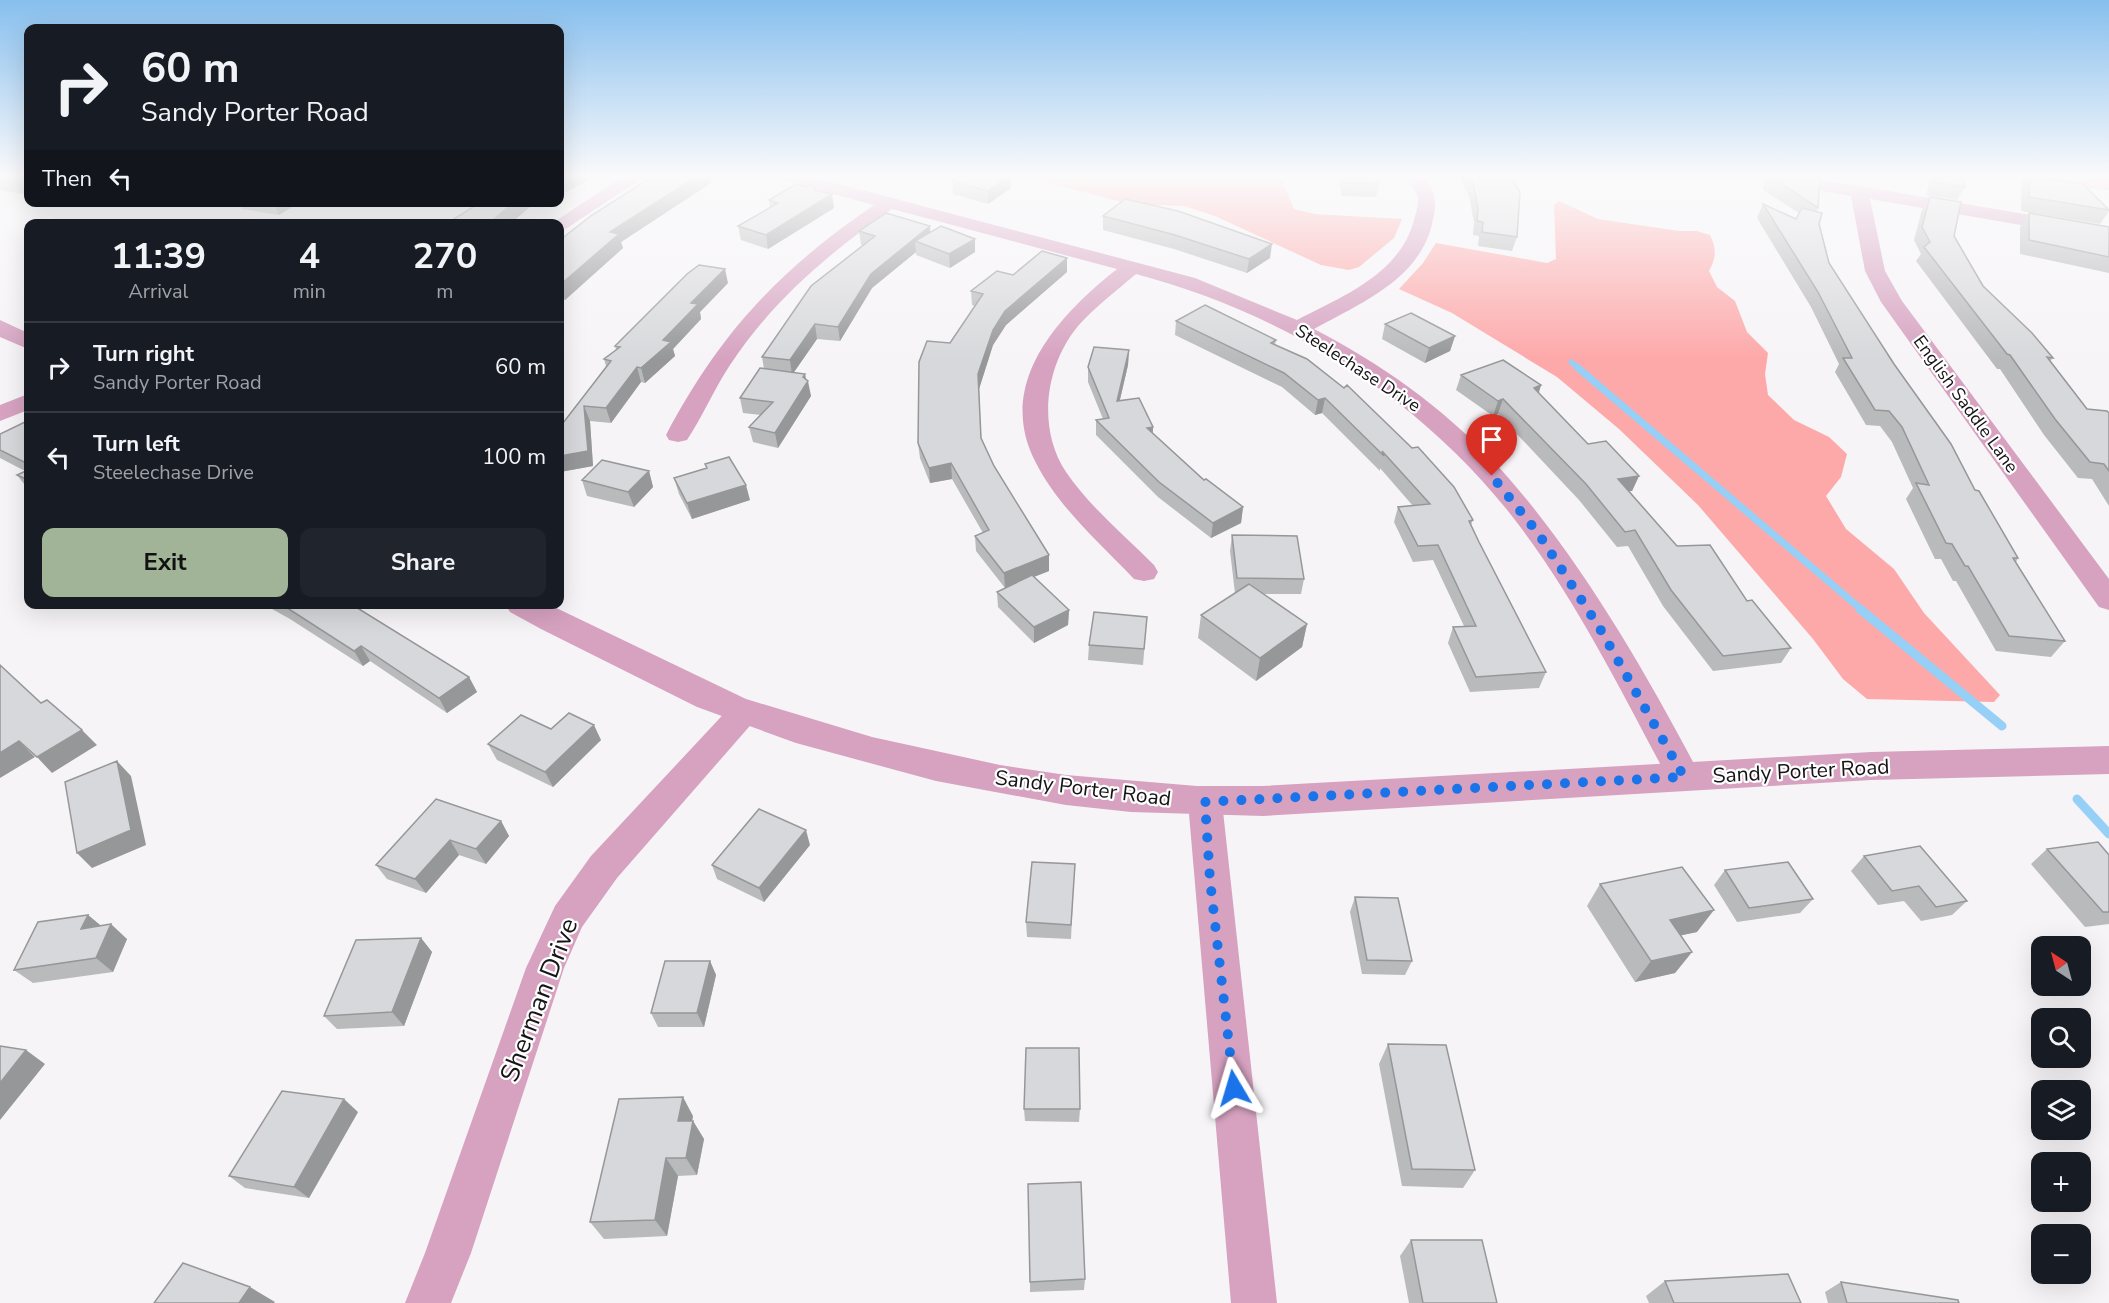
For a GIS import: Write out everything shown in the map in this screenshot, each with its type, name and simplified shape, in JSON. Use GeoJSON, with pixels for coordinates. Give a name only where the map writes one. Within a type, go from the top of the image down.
{"type":"FeatureCollection","features":[{"type":"Feature","properties":{"kind":"street"},"geometry":{"type":"LineString","coordinates":[[678,435],[713,372],[740,336],[786,283],[839,238]]}},
{"type":"Feature","properties":{"kind":"street","name":"Steelechase Drive"},"geometry":{"type":"LineString","coordinates":[[1027,238],[1134,266],[1242,301],[1299,328],[1346,355],[1417,405],[1448,431],[1492,476],[1538,533],[1599,627],[1684,777]]}},
{"type":"Feature","properties":{"kind":"street"},"geometry":{"type":"LineString","coordinates":[[1299,328],[1371,288],[1397,268],[1416,247],[1419,238]]}},
{"type":"Feature","properties":{"kind":"street","name":"English Saddle Lane"},"geometry":{"type":"LineString","coordinates":[[1868,238],[1875,271],[1892,302],[2109,600]]}},
{"type":"Feature","properties":{"kind":"street"},"geometry":{"type":"LineString","coordinates":[[1134,266],[1072,318],[1050,348],[1039,383],[1034,423],[1048,463],[1073,496],[1144,572]]}},
{"type":"Feature","properties":{"kind":"street"},"geometry":{"type":"LineString","coordinates":[[0,327],[24,340]]}},
{"type":"Feature","properties":{"kind":"street"},"geometry":{"type":"LineString","coordinates":[[0,414],[24,403]]}},
{"type":"Feature","properties":{"kind":"street","name":"Sandy Porter Road"},"geometry":{"type":"LineString","coordinates":[[531,609],[744,712],[873,752],[1034,786],[1205,802],[1871,766],[2109,760]]}},
{"type":"Feature","properties":{"kind":"street","name":"Sherman Drive"},"geometry":{"type":"LineString","coordinates":[[428,1303],[448,1253],[545,968],[568,917],[604,867],[744,712]]}},
{"type":"Feature","properties":{"kind":"street"},"geometry":{"type":"LineString","coordinates":[[1205,802],[1210,880],[1242,1157],[1254,1303]]}},
{"type":"Feature","properties":{"kind":"shaded area"},"geometry":{"type":"Polygon","coordinates":[[[1262,238],[1394,238],[1359,267],[1349,270],[1321,265],[1262,238]]]}},
{"type":"Feature","properties":{"kind":"shaded area"},"geometry":{"type":"Polygon","coordinates":[[[1555,238],[1711,238],[1715,253],[1709,271],[1717,287],[1735,301],[1747,332],[1768,353],[1765,374],[1768,395],[1794,420],[1829,437],[1847,454],[1841,477],[1826,496],[1846,529],[1894,569],[1924,613],[2000,695],[1994,702],[1867,699],[1843,679],[1813,639],[1698,505],[1619,429],[1557,377],[1452,313],[1399,289],[1423,263],[1436,243],[1547,263],[1556,259],[1555,238]]]}},
{"type":"Feature","properties":{"kind":"building"},"geometry":{"type":"Polygon","coordinates":[[[564,238],[615,238],[564,282],[564,238]]]}},
{"type":"Feature","properties":{"kind":"building"},"geometry":{"type":"Polygon","coordinates":[[[873,238],[915,238],[871,274],[838,327],[815,324],[790,360],[762,357],[811,286],[873,238]]]}},
{"type":"Feature","properties":{"kind":"building"},"geometry":{"type":"Polygon","coordinates":[[[921,238],[975,239],[949,254],[915,241],[921,238]]]}},
{"type":"Feature","properties":{"kind":"building"},"geometry":{"type":"Polygon","coordinates":[[[1184,238],[1254,238],[1272,244],[1249,259],[1184,238]]]}},
{"type":"Feature","properties":{"kind":"building"},"geometry":{"type":"Polygon","coordinates":[[[1784,238],[1823,238],[1829,263],[1894,364],[1951,444],[1975,490],[1979,491],[2018,558],[2013,558],[2065,641],[2009,636],[1968,566],[1965,566],[1952,544],[1946,543],[1916,483],[1929,485],[1902,427],[1889,411],[1875,410],[1843,358],[1852,358],[1818,292],[1784,238]]]}},
{"type":"Feature","properties":{"kind":"building"},"geometry":{"type":"Polygon","coordinates":[[[1928,238],[1955,238],[1983,286],[2032,333],[2053,358],[2047,357],[2087,409],[2109,413],[2109,471],[2104,464],[2090,462],[2055,419],[2010,355],[1924,247],[1930,242],[1928,238]]]}},
{"type":"Feature","properties":{"kind":"building"},"geometry":{"type":"Polygon","coordinates":[[[2029,238],[2109,238],[2109,257],[2029,240],[2029,238]]]}},
{"type":"Feature","properties":{"kind":"building"},"geometry":{"type":"Polygon","coordinates":[[[1042,251],[1067,258],[1005,311],[993,330],[978,374],[981,438],[994,466],[1049,555],[1004,573],[975,536],[989,530],[951,463],[929,468],[918,443],[919,362],[927,341],[950,343],[983,294],[971,291],[997,271],[1013,275],[1042,251]]]}},
{"type":"Feature","properties":{"kind":"building"},"geometry":{"type":"Polygon","coordinates":[[[699,265],[725,269],[691,303],[698,304],[663,340],[671,342],[641,368],[637,367],[606,408],[584,406],[588,451],[564,455],[564,422],[611,361],[604,359],[620,347],[615,346],[687,274],[699,265]]]}},
{"type":"Feature","properties":{"kind":"building"},"geometry":{"type":"Polygon","coordinates":[[[1205,305],[1276,340],[1271,343],[1307,359],[1344,388],[1347,385],[1412,448],[1418,447],[1454,487],[1473,520],[1469,521],[1546,672],[1476,677],[1453,627],[1476,626],[1438,545],[1418,546],[1398,507],[1430,504],[1382,451],[1384,456],[1325,398],[1318,400],[1284,373],[1176,321],[1205,305]]]}},
{"type":"Feature","properties":{"kind":"building"},"geometry":{"type":"Polygon","coordinates":[[[1411,313],[1455,336],[1429,348],[1385,324],[1411,313]]]}},
{"type":"Feature","properties":{"kind":"building"},"geometry":{"type":"Polygon","coordinates":[[[1094,347],[1129,350],[1117,401],[1139,398],[1153,427],[1147,428],[1204,480],[1206,479],[1243,507],[1213,523],[1159,482],[1096,420],[1109,418],[1088,367],[1094,347]]]}},
{"type":"Feature","properties":{"kind":"building"},"geometry":{"type":"Polygon","coordinates":[[[1503,360],[1541,385],[1534,388],[1588,444],[1606,441],[1639,476],[1618,479],[1677,546],[1710,545],[1747,601],[1752,600],[1791,648],[1723,656],[1671,590],[1635,530],[1625,532],[1586,484],[1503,399],[1498,401],[1461,375],[1503,360]]]}},
{"type":"Feature","properties":{"kind":"building"},"geometry":{"type":"Polygon","coordinates":[[[760,368],[805,374],[803,377],[808,381],[775,433],[749,427],[773,402],[740,398],[760,368]]]}},
{"type":"Feature","properties":{"kind":"building"},"geometry":{"type":"Polygon","coordinates":[[[24,423],[24,462],[0,450],[0,434],[24,423]]]}},
{"type":"Feature","properties":{"kind":"building"},"geometry":{"type":"Polygon","coordinates":[[[729,457],[746,485],[687,503],[674,478],[707,468],[705,464],[729,457]]]}},
{"type":"Feature","properties":{"kind":"building"},"geometry":{"type":"Polygon","coordinates":[[[602,460],[649,471],[628,492],[582,480],[602,460]]]}},
{"type":"Feature","properties":{"kind":"building"},"geometry":{"type":"Polygon","coordinates":[[[1232,535],[1297,536],[1304,579],[1237,578],[1232,535]]]}},
{"type":"Feature","properties":{"kind":"building"},"geometry":{"type":"Polygon","coordinates":[[[1032,575],[1069,610],[1034,627],[997,592],[1032,575]]]}},
{"type":"Feature","properties":{"kind":"building"},"geometry":{"type":"Polygon","coordinates":[[[1249,584],[1307,624],[1260,658],[1201,615],[1249,584]]]}},
{"type":"Feature","properties":{"kind":"building"},"geometry":{"type":"Polygon","coordinates":[[[289,609],[359,609],[469,677],[439,698],[361,646],[354,651],[289,609]]]}},
{"type":"Feature","properties":{"kind":"building"},"geometry":{"type":"Polygon","coordinates":[[[1094,612],[1147,617],[1144,649],[1089,645],[1094,612]]]}},
{"type":"Feature","properties":{"kind":"building"},"geometry":{"type":"Polygon","coordinates":[[[0,665],[41,703],[47,700],[82,730],[37,757],[19,741],[0,753],[0,665]]]}},
{"type":"Feature","properties":{"kind":"building"},"geometry":{"type":"Polygon","coordinates":[[[569,713],[594,725],[545,772],[488,744],[521,715],[551,729],[569,713]]]}},
{"type":"Feature","properties":{"kind":"building"},"geometry":{"type":"Polygon","coordinates":[[[117,761],[131,830],[77,853],[65,782],[117,761]]]}},
{"type":"Feature","properties":{"kind":"building"},"geometry":{"type":"Polygon","coordinates":[[[436,799],[501,821],[476,849],[450,840],[415,879],[376,865],[436,799]]]}},
{"type":"Feature","properties":{"kind":"building"},"geometry":{"type":"Polygon","coordinates":[[[759,809],[806,830],[759,888],[712,865],[759,809]]]}},
{"type":"Feature","properties":{"kind":"building"},"geometry":{"type":"Polygon","coordinates":[[[2098,842],[2109,855],[2109,912],[2103,912],[2047,849],[2098,842]]]}},
{"type":"Feature","properties":{"kind":"building"},"geometry":{"type":"Polygon","coordinates":[[[1920,846],[1967,901],[1936,907],[1919,886],[1892,891],[1864,856],[1920,846]]]}},
{"type":"Feature","properties":{"kind":"building"},"geometry":{"type":"Polygon","coordinates":[[[1032,862],[1075,864],[1071,925],[1026,922],[1032,862]]]}},
{"type":"Feature","properties":{"kind":"building"},"geometry":{"type":"Polygon","coordinates":[[[1788,862],[1813,899],[1749,908],[1725,870],[1788,862]]]}},
{"type":"Feature","properties":{"kind":"building"},"geometry":{"type":"Polygon","coordinates":[[[1682,867],[1714,910],[1670,920],[1692,952],[1651,961],[1600,884],[1682,867]]]}},
{"type":"Feature","properties":{"kind":"building"},"geometry":{"type":"Polygon","coordinates":[[[1355,897],[1398,898],[1412,961],[1367,960],[1355,897]]]}},
{"type":"Feature","properties":{"kind":"building"},"geometry":{"type":"Polygon","coordinates":[[[88,915],[81,929],[111,924],[96,958],[14,970],[38,922],[88,915]]]}},
{"type":"Feature","properties":{"kind":"building"},"geometry":{"type":"Polygon","coordinates":[[[421,938],[392,1012],[324,1016],[356,940],[421,938]]]}},
{"type":"Feature","properties":{"kind":"building"},"geometry":{"type":"Polygon","coordinates":[[[665,961],[710,961],[697,1013],[651,1013],[665,961]]]}},
{"type":"Feature","properties":{"kind":"building"},"geometry":{"type":"Polygon","coordinates":[[[1388,1044],[1446,1045],[1475,1170],[1412,1169],[1388,1044]]]}},
{"type":"Feature","properties":{"kind":"building"},"geometry":{"type":"Polygon","coordinates":[[[0,1046],[26,1050],[0,1083],[0,1046]]]}},
{"type":"Feature","properties":{"kind":"building"},"geometry":{"type":"Polygon","coordinates":[[[1026,1048],[1079,1048],[1080,1109],[1024,1109],[1026,1048]]]}},
{"type":"Feature","properties":{"kind":"building"},"geometry":{"type":"Polygon","coordinates":[[[282,1091],[344,1099],[294,1187],[229,1176],[282,1091]]]}},
{"type":"Feature","properties":{"kind":"building"},"geometry":{"type":"Polygon","coordinates":[[[683,1097],[678,1121],[693,1121],[686,1158],[666,1158],[655,1220],[590,1222],[619,1099],[683,1097]]]}},
{"type":"Feature","properties":{"kind":"building"},"geometry":{"type":"Polygon","coordinates":[[[1081,1182],[1085,1279],[1030,1282],[1028,1184],[1081,1182]]]}},
{"type":"Feature","properties":{"kind":"building"},"geometry":{"type":"Polygon","coordinates":[[[1411,1240],[1482,1240],[1497,1303],[1423,1303],[1411,1240]]]}},
{"type":"Feature","properties":{"kind":"building"},"geometry":{"type":"Polygon","coordinates":[[[183,1263],[250,1287],[239,1303],[154,1303],[183,1263]]]}},
{"type":"Feature","properties":{"kind":"building"},"geometry":{"type":"Polygon","coordinates":[[[1788,1274],[1801,1303],[1674,1303],[1665,1281],[1788,1274]]]}},
{"type":"Feature","properties":{"kind":"building"},"geometry":{"type":"Polygon","coordinates":[[[1841,1282],[1958,1300],[1959,1303],[1847,1303],[1841,1282]]]}},
{"type":"Feature","properties":{"kind":"waterway"},"geometry":{"type":"LineString","coordinates":[[1571,362],[1579,369]]}},
{"type":"Feature","properties":{"kind":"waterway"},"geometry":{"type":"LineString","coordinates":[[1577,367],[1862,610]]}},
{"type":"Feature","properties":{"kind":"waterway"},"geometry":{"type":"LineString","coordinates":[[1860,609],[2002,726]]}},
{"type":"Feature","properties":{"kind":"waterway"},"geometry":{"type":"LineString","coordinates":[[2077,799],[2109,834]]}},
{"type":"Feature","properties":{"kind":"route"},"geometry":{"type":"LineString","coordinates":[[1234,1088],[1210,880],[1205,802],[1263,801],[1684,777],[1599,627],[1538,533],[1492,476]]}}]}
